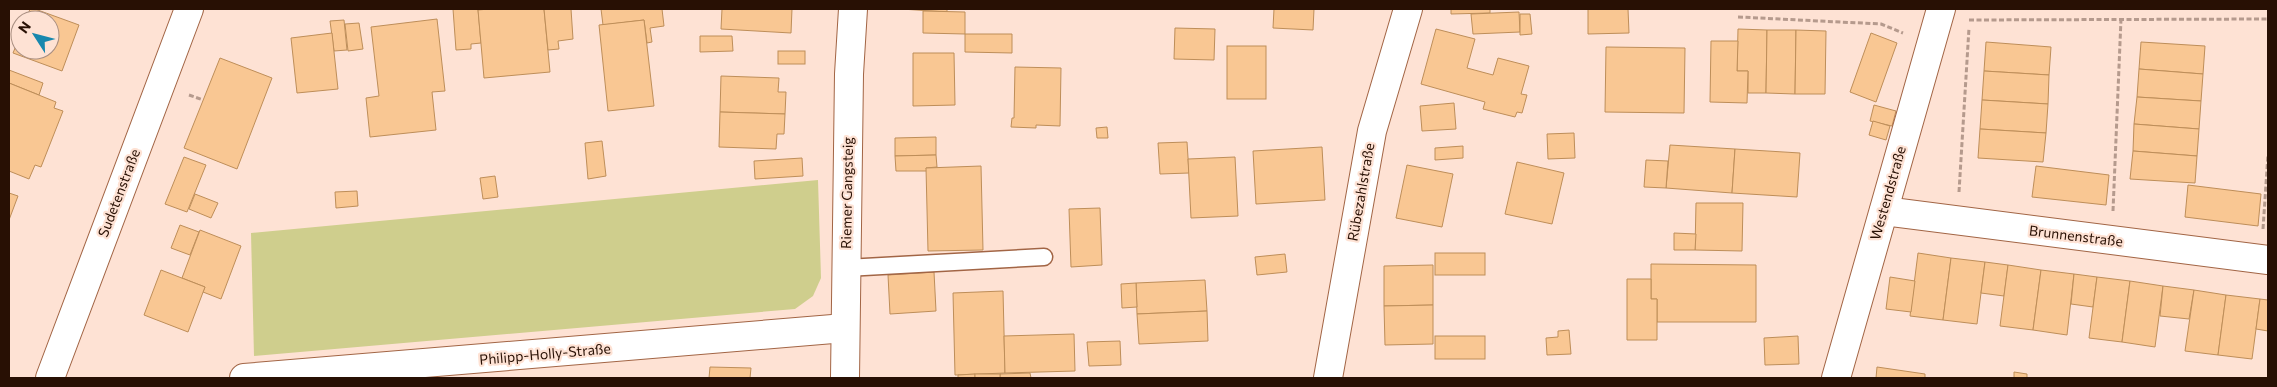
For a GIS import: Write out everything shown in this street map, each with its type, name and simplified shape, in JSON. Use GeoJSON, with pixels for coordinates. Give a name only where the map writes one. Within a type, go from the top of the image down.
{"type":"FeatureCollection","features":[{"type":"Feature","properties":{"kind":"street","name":"Sudetenstraße"},"geometry":{"type":"LineString","coordinates":[[50,378],[189,9]]}},
{"type":"Feature","properties":{"kind":"street","name":"Riemer Gangsteig"},"geometry":{"type":"LineString","coordinates":[[845,378],[849,74],[853,9]]}},
{"type":"Feature","properties":{"kind":"street","name":"Rübezahlstraße"},"geometry":{"type":"LineString","coordinates":[[1328,378],[1372,131],[1408,9]]}},
{"type":"Feature","properties":{"kind":"street","name":"Westendstraße"},"geometry":{"type":"LineString","coordinates":[[1836,378],[1937,25]]}},
{"type":"Feature","properties":{"kind":"street","name":"Brunnenstraße"},"geometry":{"type":"LineString","coordinates":[[1884,211],[2265,260]]}},
{"type":"Feature","properties":{"kind":"street","name":"Philipp-Holly-Straße"},"geometry":{"type":"LineString","coordinates":[[244,378],[487,368],[845,328]]}},
{"type":"Feature","properties":{"kind":"lane"},"geometry":{"type":"LineString","coordinates":[[846,268],[1044,257]]}},
{"type":"Feature","properties":{"kind":"path"},"geometry":{"type":"LineString","coordinates":[[1738,17],[1937,25],[1970,20],[2268,18]]}},
{"type":"Feature","properties":{"kind":"path"},"geometry":{"type":"LineString","coordinates":[[2112,241],[2121,19]]}},
{"type":"Feature","properties":{"kind":"path"},"geometry":{"type":"LineString","coordinates":[[1958,221],[1970,20]]}},
{"type":"Feature","properties":{"kind":"path"},"geometry":{"type":"LineString","coordinates":[[2265,260],[2268,154]]}},
{"type":"Feature","properties":{"kind":"shaded area"},"geometry":{"type":"Polygon","coordinates":[[[818,180],[821,278],[813,296],[795,309],[254,356],[251,233],[818,180]]]}},
{"type":"Feature","properties":{"kind":"building"},"geometry":{"type":"Polygon","coordinates":[[[453,9],[478,9],[481,43],[471,44],[471,49],[456,50],[453,9]]]}},
{"type":"Feature","properties":{"kind":"building"},"geometry":{"type":"Polygon","coordinates":[[[544,9],[550,72],[484,78],[478,10],[544,9]]]}},
{"type":"Feature","properties":{"kind":"building"},"geometry":{"type":"Polygon","coordinates":[[[544,9],[571,9],[573,39],[558,41],[559,49],[548,50],[544,9]]]}},
{"type":"Feature","properties":{"kind":"building"},"geometry":{"type":"Polygon","coordinates":[[[601,9],[662,9],[664,26],[650,28],[652,42],[647,43],[644,20],[603,25],[601,9]]]}},
{"type":"Feature","properties":{"kind":"building"},"geometry":{"type":"Polygon","coordinates":[[[722,9],[792,9],[791,33],[721,29],[722,9]]]}},
{"type":"Feature","properties":{"kind":"building"},"geometry":{"type":"Polygon","coordinates":[[[901,9],[947,9],[947,12],[901,9]]]}},
{"type":"Feature","properties":{"kind":"building"},"geometry":{"type":"Polygon","coordinates":[[[1274,9],[1314,9],[1313,30],[1273,28],[1274,9]]]}},
{"type":"Feature","properties":{"kind":"building"},"geometry":{"type":"Polygon","coordinates":[[[1451,9],[1490,9],[1490,13],[1451,14],[1451,9]]]}},
{"type":"Feature","properties":{"kind":"building"},"geometry":{"type":"Polygon","coordinates":[[[1588,9],[1628,9],[1629,33],[1588,34],[1588,9]]]}},
{"type":"Feature","properties":{"kind":"building"},"geometry":{"type":"Polygon","coordinates":[[[923,11],[965,12],[965,34],[923,33],[923,11]]]}},
{"type":"Feature","properties":{"kind":"building"},"geometry":{"type":"Polygon","coordinates":[[[1519,12],[1520,32],[1473,34],[1471,14],[1519,12]]]}},
{"type":"Feature","properties":{"kind":"building"},"geometry":{"type":"Polygon","coordinates":[[[1520,14],[1530,14],[1532,34],[1520,35],[1520,14]]]}},
{"type":"Feature","properties":{"kind":"building"},"geometry":{"type":"Polygon","coordinates":[[[60,18],[79,25],[62,71],[32,60],[60,60],[60,18]]]}},
{"type":"Feature","properties":{"kind":"building"},"geometry":{"type":"Polygon","coordinates":[[[437,19],[445,91],[432,92],[436,130],[370,137],[366,98],[379,96],[371,27],[437,19]]]}},
{"type":"Feature","properties":{"kind":"building"},"geometry":{"type":"Polygon","coordinates":[[[344,20],[347,50],[334,51],[330,21],[344,20]]]}},
{"type":"Feature","properties":{"kind":"building"},"geometry":{"type":"Polygon","coordinates":[[[644,20],[654,106],[608,111],[599,25],[644,20]]]}},
{"type":"Feature","properties":{"kind":"building"},"geometry":{"type":"Polygon","coordinates":[[[359,23],[363,49],[348,51],[345,24],[359,23]]]}},
{"type":"Feature","properties":{"kind":"building"},"geometry":{"type":"Polygon","coordinates":[[[1175,28],[1215,29],[1214,60],[1174,59],[1175,28]]]}},
{"type":"Feature","properties":{"kind":"building"},"geometry":{"type":"Polygon","coordinates":[[[1436,29],[1475,39],[1467,68],[1493,75],[1498,58],[1529,66],[1521,94],[1527,95],[1522,113],[1517,112],[1515,117],[1483,109],[1485,102],[1421,84],[1436,29]]]}},
{"type":"Feature","properties":{"kind":"building"},"geometry":{"type":"Polygon","coordinates":[[[1738,29],[1767,30],[1766,93],[1748,93],[1748,71],[1737,71],[1738,29]]]}},
{"type":"Feature","properties":{"kind":"building"},"geometry":{"type":"Polygon","coordinates":[[[1767,30],[1796,30],[1795,94],[1766,93],[1767,30]]]}},
{"type":"Feature","properties":{"kind":"building"},"geometry":{"type":"Polygon","coordinates":[[[1796,30],[1826,31],[1825,94],[1795,94],[1796,30]]]}},
{"type":"Feature","properties":{"kind":"building"},"geometry":{"type":"Polygon","coordinates":[[[332,33],[338,89],[297,93],[291,38],[332,33]]]}},
{"type":"Feature","properties":{"kind":"building"},"geometry":{"type":"Polygon","coordinates":[[[1871,33],[1897,43],[1876,102],[1850,92],[1871,33]]]}},
{"type":"Feature","properties":{"kind":"building"},"geometry":{"type":"Polygon","coordinates":[[[965,34],[1012,34],[1012,53],[965,52],[965,34]]]}},
{"type":"Feature","properties":{"kind":"building"},"geometry":{"type":"Polygon","coordinates":[[[700,36],[732,36],[733,51],[700,52],[700,36]]]}},
{"type":"Feature","properties":{"kind":"building"},"geometry":{"type":"Polygon","coordinates":[[[1711,41],[1738,41],[1737,71],[1748,71],[1747,103],[1710,102],[1711,41]]]}},
{"type":"Feature","properties":{"kind":"building"},"geometry":{"type":"Polygon","coordinates":[[[1986,42],[2051,47],[2049,75],[1984,71],[1986,42]]]}},
{"type":"Feature","properties":{"kind":"building"},"geometry":{"type":"Polygon","coordinates":[[[2141,42],[2205,46],[2203,74],[2139,69],[2141,42]]]}},
{"type":"Feature","properties":{"kind":"building"},"geometry":{"type":"Polygon","coordinates":[[[1227,46],[1266,46],[1266,99],[1227,99],[1227,46]]]}},
{"type":"Feature","properties":{"kind":"building"},"geometry":{"type":"Polygon","coordinates":[[[1606,47],[1685,48],[1684,113],[1605,112],[1606,47]]]}},
{"type":"Feature","properties":{"kind":"building"},"geometry":{"type":"Polygon","coordinates":[[[778,51],[805,51],[805,64],[778,64],[778,51]]]}},
{"type":"Feature","properties":{"kind":"building"},"geometry":{"type":"Polygon","coordinates":[[[913,53],[954,53],[955,105],[913,106],[913,53]]]}},
{"type":"Feature","properties":{"kind":"building"},"geometry":{"type":"Polygon","coordinates":[[[220,58],[272,78],[237,169],[184,148],[220,58]]]}},
{"type":"Feature","properties":{"kind":"building"},"geometry":{"type":"Polygon","coordinates":[[[1015,67],[1061,68],[1060,126],[1036,125],[1036,128],[1011,127],[1012,118],[1014,118],[1015,67]]]}},
{"type":"Feature","properties":{"kind":"building"},"geometry":{"type":"Polygon","coordinates":[[[2139,69],[2203,74],[2201,101],[2137,97],[2139,69]]]}},
{"type":"Feature","properties":{"kind":"building"},"geometry":{"type":"Polygon","coordinates":[[[9,70],[43,83],[39,95],[9,83],[9,70]]]}},
{"type":"Feature","properties":{"kind":"building"},"geometry":{"type":"Polygon","coordinates":[[[1984,71],[2049,75],[2048,104],[1982,100],[1984,71]]]}},
{"type":"Feature","properties":{"kind":"building"},"geometry":{"type":"Polygon","coordinates":[[[721,76],[779,78],[778,92],[786,92],[785,114],[720,112],[721,76]]]}},
{"type":"Feature","properties":{"kind":"building"},"geometry":{"type":"Polygon","coordinates":[[[9,83],[56,102],[54,108],[63,111],[41,167],[35,165],[29,179],[9,171],[9,83]]]}},
{"type":"Feature","properties":{"kind":"building"},"geometry":{"type":"Polygon","coordinates":[[[2137,97],[2201,101],[2199,129],[2134,124],[2137,97]]]}},
{"type":"Feature","properties":{"kind":"building"},"geometry":{"type":"Polygon","coordinates":[[[1982,100],[2048,104],[2046,133],[1980,129],[1982,100]]]}},
{"type":"Feature","properties":{"kind":"building"},"geometry":{"type":"Polygon","coordinates":[[[1454,103],[1456,129],[1422,131],[1420,106],[1454,103]]]}},
{"type":"Feature","properties":{"kind":"building"},"geometry":{"type":"Polygon","coordinates":[[[1874,105],[1896,111],[1892,126],[1870,121],[1874,105]]]}},
{"type":"Feature","properties":{"kind":"building"},"geometry":{"type":"Polygon","coordinates":[[[720,112],[785,114],[784,134],[777,134],[776,149],[719,147],[720,112]]]}},
{"type":"Feature","properties":{"kind":"building"},"geometry":{"type":"Polygon","coordinates":[[[1873,121],[1890,126],[1886,140],[1869,135],[1873,121]]]}},
{"type":"Feature","properties":{"kind":"building"},"geometry":{"type":"Polygon","coordinates":[[[2134,124],[2199,129],[2197,156],[2133,151],[2134,124]]]}},
{"type":"Feature","properties":{"kind":"building"},"geometry":{"type":"Polygon","coordinates":[[[1107,127],[1108,138],[1097,138],[1096,128],[1107,127]]]}},
{"type":"Feature","properties":{"kind":"building"},"geometry":{"type":"Polygon","coordinates":[[[1980,129],[2046,133],[2043,162],[1978,158],[1980,129]]]}},
{"type":"Feature","properties":{"kind":"building"},"geometry":{"type":"Polygon","coordinates":[[[1574,133],[1575,158],[1548,159],[1547,134],[1574,133]]]}},
{"type":"Feature","properties":{"kind":"building"},"geometry":{"type":"Polygon","coordinates":[[[936,137],[936,155],[895,156],[895,138],[936,137]]]}},
{"type":"Feature","properties":{"kind":"building"},"geometry":{"type":"Polygon","coordinates":[[[602,141],[606,176],[588,179],[585,143],[602,141]]]}},
{"type":"Feature","properties":{"kind":"building"},"geometry":{"type":"Polygon","coordinates":[[[1187,142],[1189,173],[1160,174],[1158,143],[1187,142]]]}},
{"type":"Feature","properties":{"kind":"building"},"geometry":{"type":"Polygon","coordinates":[[[1670,145],[1735,149],[1732,193],[1666,188],[1670,145]]]}},
{"type":"Feature","properties":{"kind":"building"},"geometry":{"type":"Polygon","coordinates":[[[1463,146],[1463,158],[1435,160],[1435,148],[1463,146]]]}},
{"type":"Feature","properties":{"kind":"building"},"geometry":{"type":"Polygon","coordinates":[[[1322,147],[1325,200],[1256,204],[1253,151],[1322,147]]]}},
{"type":"Feature","properties":{"kind":"building"},"geometry":{"type":"Polygon","coordinates":[[[1735,149],[1800,153],[1797,197],[1732,193],[1735,149]]]}},
{"type":"Feature","properties":{"kind":"building"},"geometry":{"type":"Polygon","coordinates":[[[2133,151],[2197,156],[2195,183],[2130,179],[2133,151]]]}},
{"type":"Feature","properties":{"kind":"building"},"geometry":{"type":"Polygon","coordinates":[[[936,155],[937,167],[926,168],[927,171],[896,171],[895,156],[936,155]]]}},
{"type":"Feature","properties":{"kind":"building"},"geometry":{"type":"Polygon","coordinates":[[[184,157],[206,165],[187,212],[165,204],[184,157]]]}},
{"type":"Feature","properties":{"kind":"building"},"geometry":{"type":"Polygon","coordinates":[[[1235,157],[1238,216],[1191,218],[1188,159],[1235,157]]]}},
{"type":"Feature","properties":{"kind":"building"},"geometry":{"type":"Polygon","coordinates":[[[802,158],[803,176],[755,179],[754,161],[802,158]]]}},
{"type":"Feature","properties":{"kind":"building"},"geometry":{"type":"Polygon","coordinates":[[[1646,160],[1668,161],[1666,188],[1644,187],[1646,160]]]}},
{"type":"Feature","properties":{"kind":"building"},"geometry":{"type":"Polygon","coordinates":[[[1517,162],[1564,173],[1552,224],[1505,214],[1517,162]]]}},
{"type":"Feature","properties":{"kind":"building"},"geometry":{"type":"Polygon","coordinates":[[[1407,165],[1453,174],[1442,227],[1396,218],[1407,165]]]}},
{"type":"Feature","properties":{"kind":"building"},"geometry":{"type":"Polygon","coordinates":[[[981,166],[983,250],[928,251],[926,168],[981,166]]]}},
{"type":"Feature","properties":{"kind":"building"},"geometry":{"type":"Polygon","coordinates":[[[2036,166],[2109,175],[2106,205],[2032,197],[2036,166]]]}},
{"type":"Feature","properties":{"kind":"building"},"geometry":{"type":"Polygon","coordinates":[[[495,176],[498,197],[483,199],[480,178],[495,176]]]}},
{"type":"Feature","properties":{"kind":"building"},"geometry":{"type":"Polygon","coordinates":[[[2188,185],[2261,194],[2258,226],[2185,217],[2188,185]]]}},
{"type":"Feature","properties":{"kind":"building"},"geometry":{"type":"Polygon","coordinates":[[[357,191],[358,206],[336,208],[335,192],[357,191]]]}},
{"type":"Feature","properties":{"kind":"building"},"geometry":{"type":"Polygon","coordinates":[[[9,193],[18,196],[9,220],[9,193]]]}},
{"type":"Feature","properties":{"kind":"building"},"geometry":{"type":"Polygon","coordinates":[[[195,194],[218,203],[211,218],[189,209],[195,194]]]}},
{"type":"Feature","properties":{"kind":"building"},"geometry":{"type":"Polygon","coordinates":[[[1696,203],[1743,203],[1742,251],[1695,250],[1696,203]]]}},
{"type":"Feature","properties":{"kind":"building"},"geometry":{"type":"Polygon","coordinates":[[[1100,208],[1102,265],[1071,267],[1069,209],[1100,208]]]}},
{"type":"Feature","properties":{"kind":"building"},"geometry":{"type":"Polygon","coordinates":[[[180,225],[199,232],[190,255],[171,248],[180,225]]]}},
{"type":"Feature","properties":{"kind":"building"},"geometry":{"type":"Polygon","coordinates":[[[200,230],[241,246],[221,299],[203,292],[205,287],[182,278],[200,230]]]}},
{"type":"Feature","properties":{"kind":"building"},"geometry":{"type":"Polygon","coordinates":[[[1674,233],[1696,234],[1695,250],[1674,250],[1674,233]]]}},
{"type":"Feature","properties":{"kind":"building"},"geometry":{"type":"Polygon","coordinates":[[[1435,253],[1485,253],[1485,275],[1435,275],[1435,253]]]}},
{"type":"Feature","properties":{"kind":"building"},"geometry":{"type":"Polygon","coordinates":[[[1918,253],[1951,258],[1943,320],[1910,316],[1918,253]]]}},
{"type":"Feature","properties":{"kind":"building"},"geometry":{"type":"Polygon","coordinates":[[[1285,254],[1287,272],[1257,275],[1255,257],[1285,254]]]}},
{"type":"Feature","properties":{"kind":"building"},"geometry":{"type":"Polygon","coordinates":[[[1951,258],[1985,262],[1977,324],[1943,320],[1951,258]]]}},
{"type":"Feature","properties":{"kind":"building"},"geometry":{"type":"Polygon","coordinates":[[[1985,262],[2008,265],[2004,296],[1981,293],[1985,262]]]}},
{"type":"Feature","properties":{"kind":"building"},"geometry":{"type":"Polygon","coordinates":[[[1651,264],[1756,265],[1756,322],[1657,322],[1657,299],[1651,299],[1651,264]]]}},
{"type":"Feature","properties":{"kind":"building"},"geometry":{"type":"Polygon","coordinates":[[[1433,265],[1433,305],[1384,306],[1384,266],[1433,265]]]}},
{"type":"Feature","properties":{"kind":"building"},"geometry":{"type":"Polygon","coordinates":[[[2008,265],[2041,270],[2033,330],[2000,326],[2008,265]]]}},
{"type":"Feature","properties":{"kind":"building"},"geometry":{"type":"Polygon","coordinates":[[[161,270],[205,287],[188,332],[144,315],[161,270]]]}},
{"type":"Feature","properties":{"kind":"building"},"geometry":{"type":"Polygon","coordinates":[[[2041,270],[2074,274],[2067,335],[2033,330],[2041,270]]]}},
{"type":"Feature","properties":{"kind":"building"},"geometry":{"type":"Polygon","coordinates":[[[934,272],[936,311],[890,314],[888,275],[934,272]]]}},
{"type":"Feature","properties":{"kind":"building"},"geometry":{"type":"Polygon","coordinates":[[[2074,274],[2097,277],[2093,307],[2071,304],[2074,274]]]}},
{"type":"Feature","properties":{"kind":"building"},"geometry":{"type":"Polygon","coordinates":[[[1890,277],[1915,281],[1911,312],[1886,309],[1890,277]]]}},
{"type":"Feature","properties":{"kind":"building"},"geometry":{"type":"Polygon","coordinates":[[[2097,277],[2130,281],[2122,342],[2089,338],[2097,277]]]}},
{"type":"Feature","properties":{"kind":"building"},"geometry":{"type":"Polygon","coordinates":[[[1627,279],[1651,279],[1651,299],[1657,299],[1657,340],[1627,340],[1627,279]]]}},
{"type":"Feature","properties":{"kind":"building"},"geometry":{"type":"Polygon","coordinates":[[[1205,280],[1207,311],[1137,314],[1136,283],[1205,280]]]}},
{"type":"Feature","properties":{"kind":"building"},"geometry":{"type":"Polygon","coordinates":[[[2130,281],[2163,286],[2155,347],[2122,342],[2130,281]]]}},
{"type":"Feature","properties":{"kind":"building"},"geometry":{"type":"Polygon","coordinates":[[[1136,283],[1137,307],[1122,308],[1121,284],[1136,283]]]}},
{"type":"Feature","properties":{"kind":"building"},"geometry":{"type":"Polygon","coordinates":[[[2163,286],[2194,290],[2189,319],[2160,316],[2163,286]]]}},
{"type":"Feature","properties":{"kind":"building"},"geometry":{"type":"Polygon","coordinates":[[[2194,290],[2226,295],[2218,355],[2185,351],[2194,290]]]}},
{"type":"Feature","properties":{"kind":"building"},"geometry":{"type":"Polygon","coordinates":[[[1003,291],[1005,373],[955,375],[953,293],[1003,291]]]}},
{"type":"Feature","properties":{"kind":"building"},"geometry":{"type":"Polygon","coordinates":[[[2226,295],[2260,299],[2252,359],[2218,355],[2226,295]]]}},
{"type":"Feature","properties":{"kind":"building"},"geometry":{"type":"Polygon","coordinates":[[[2260,299],[2268,300],[2268,331],[2256,329],[2260,299]]]}},
{"type":"Feature","properties":{"kind":"building"},"geometry":{"type":"Polygon","coordinates":[[[1433,305],[1433,344],[1385,345],[1384,306],[1433,305]]]}},
{"type":"Feature","properties":{"kind":"building"},"geometry":{"type":"Polygon","coordinates":[[[1207,311],[1208,341],[1139,344],[1137,314],[1207,311]]]}},
{"type":"Feature","properties":{"kind":"building"},"geometry":{"type":"Polygon","coordinates":[[[1569,330],[1571,354],[1547,355],[1546,338],[1558,337],[1558,331],[1569,330]]]}},
{"type":"Feature","properties":{"kind":"building"},"geometry":{"type":"Polygon","coordinates":[[[1074,334],[1075,371],[1005,373],[1004,336],[1074,334]]]}},
{"type":"Feature","properties":{"kind":"building"},"geometry":{"type":"Polygon","coordinates":[[[1435,336],[1485,336],[1485,359],[1435,359],[1435,336]]]}},
{"type":"Feature","properties":{"kind":"building"},"geometry":{"type":"Polygon","coordinates":[[[1798,336],[1799,364],[1765,365],[1764,338],[1798,336]]]}},
{"type":"Feature","properties":{"kind":"building"},"geometry":{"type":"Polygon","coordinates":[[[1120,341],[1121,365],[1089,366],[1087,342],[1120,341]]]}},
{"type":"Feature","properties":{"kind":"building"},"geometry":{"type":"Polygon","coordinates":[[[710,367],[751,368],[750,378],[709,378],[710,367]]]}},
{"type":"Feature","properties":{"kind":"building"},"geometry":{"type":"Polygon","coordinates":[[[1877,367],[1925,374],[1925,378],[1876,378],[1877,367]]]}},
{"type":"Feature","properties":{"kind":"building"},"geometry":{"type":"Polygon","coordinates":[[[2014,372],[2027,374],[2027,378],[2014,378],[2014,372]]]}},
{"type":"Feature","properties":{"kind":"building"},"geometry":{"type":"Polygon","coordinates":[[[1030,373],[1031,378],[1000,378],[1000,374],[1030,373]]]}},
{"type":"Feature","properties":{"kind":"building"},"geometry":{"type":"Polygon","coordinates":[[[975,374],[975,378],[958,378],[958,375],[975,374]]]}},
{"type":"Feature","properties":{"kind":"building"},"geometry":{"type":"Polygon","coordinates":[[[975,374],[1000,374],[1000,378],[975,378],[975,374]]]}}]}
